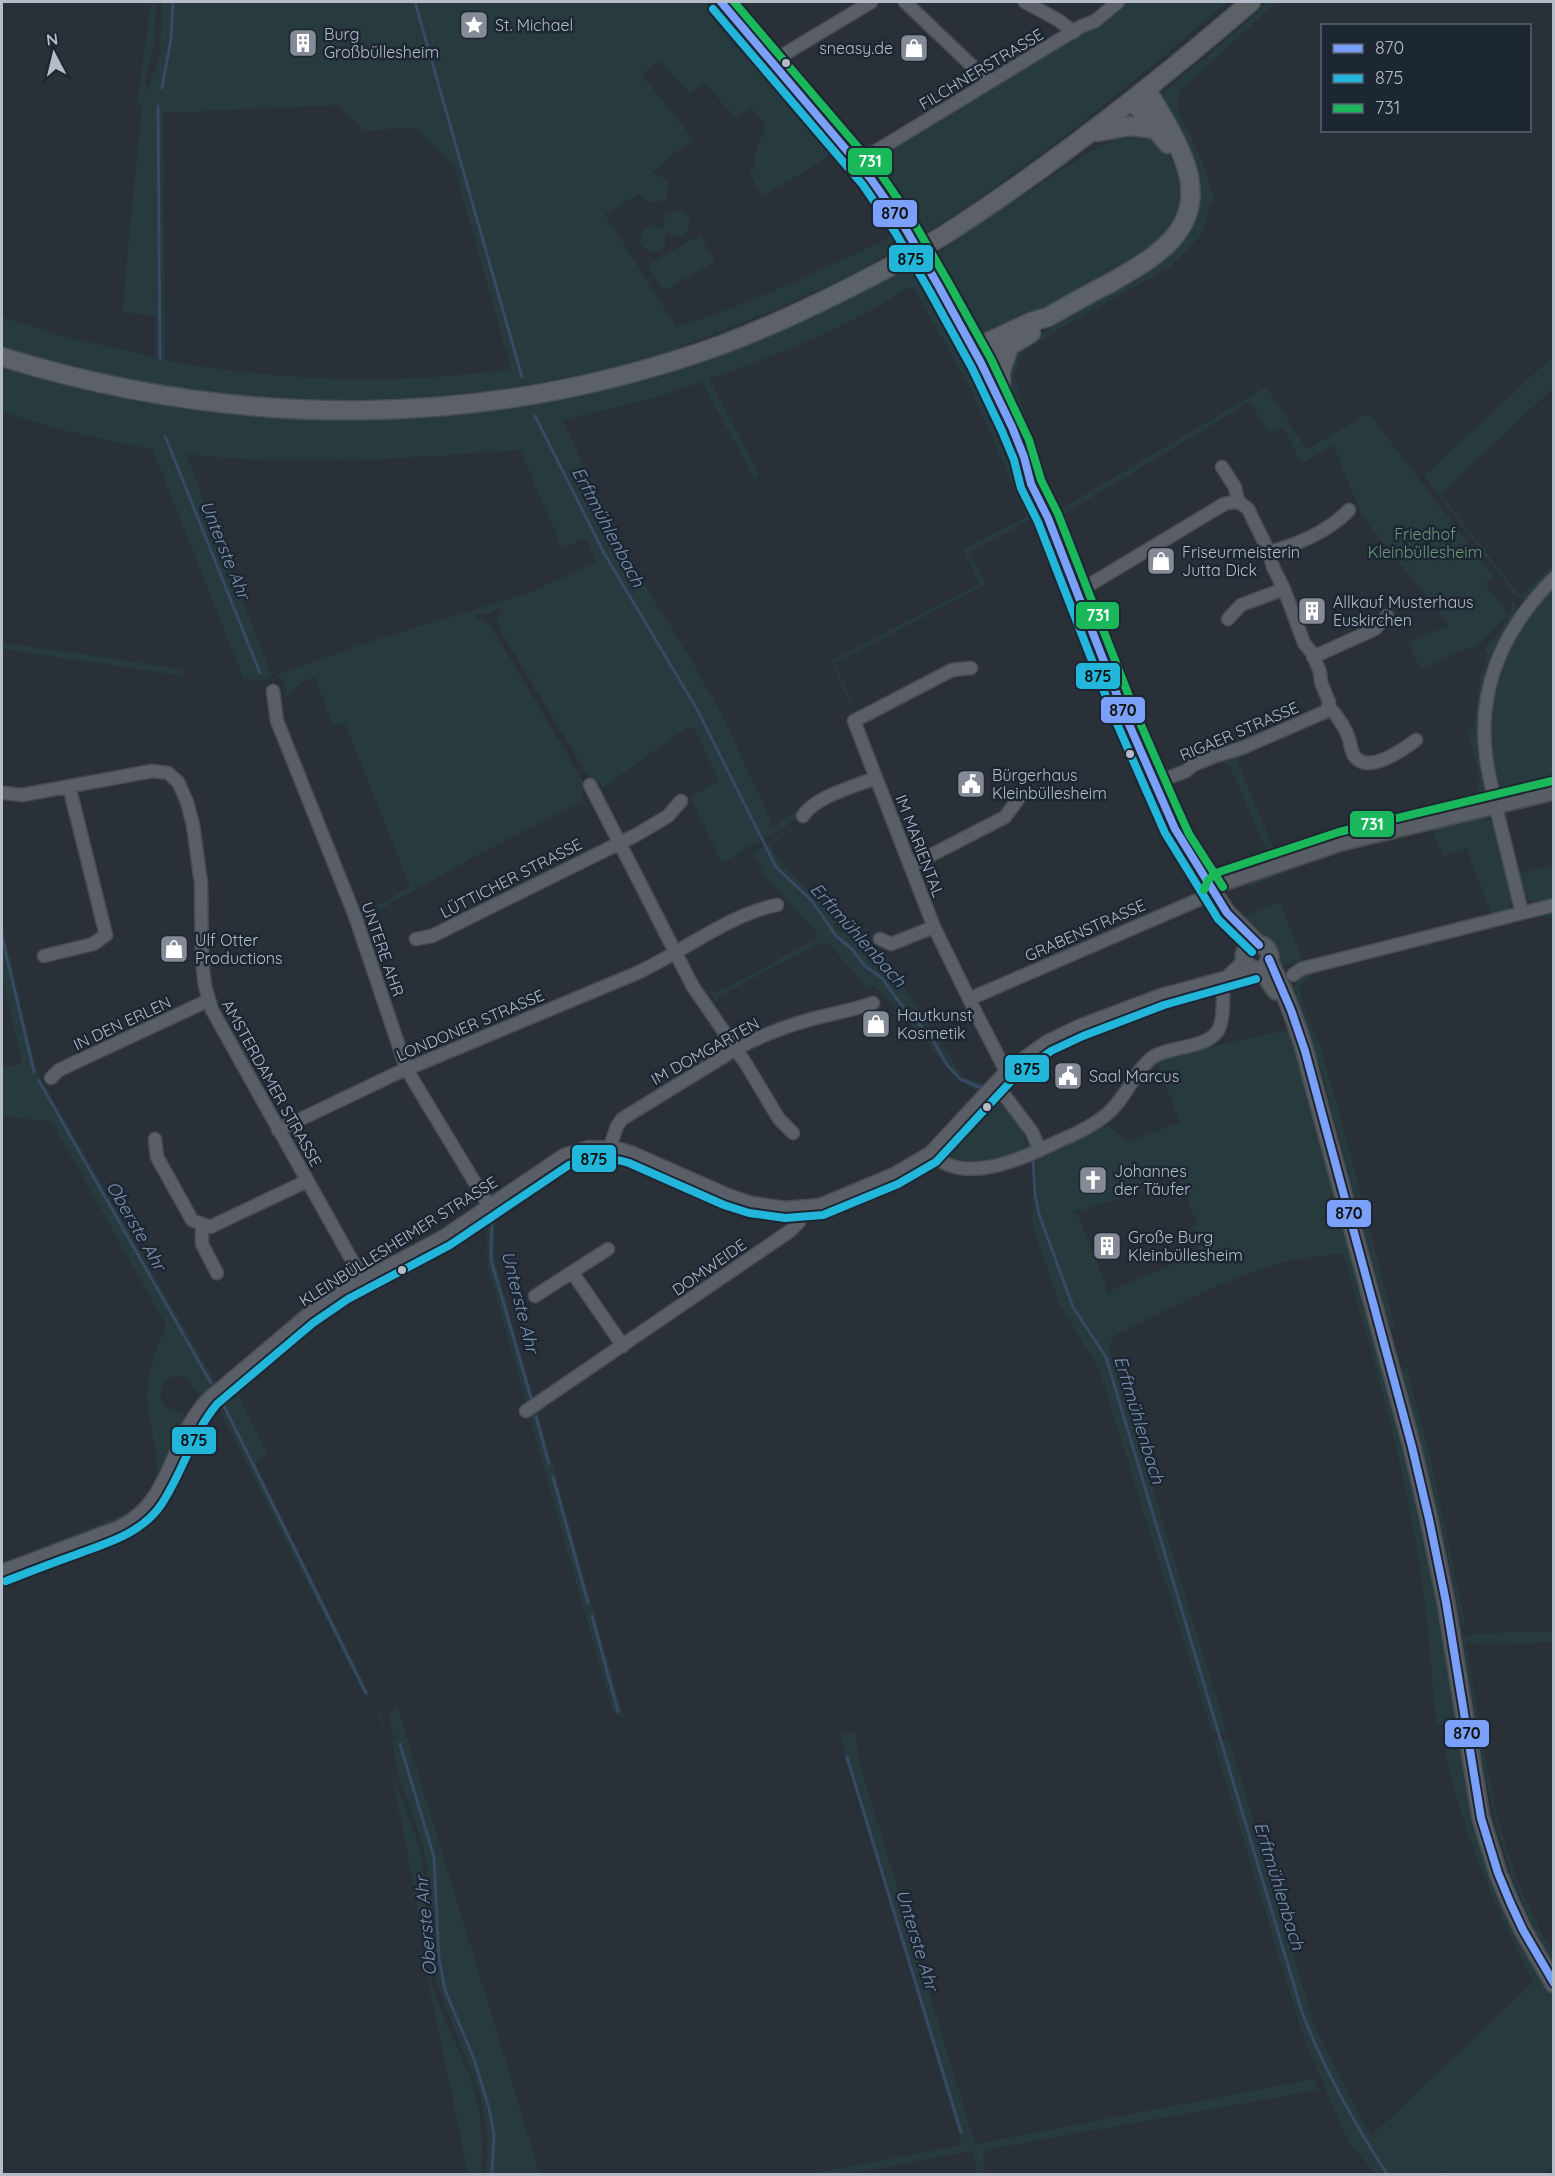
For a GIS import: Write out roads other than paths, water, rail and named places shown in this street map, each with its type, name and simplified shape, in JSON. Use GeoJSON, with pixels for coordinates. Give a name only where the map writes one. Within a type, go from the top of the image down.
{"type":"FeatureCollection","features":[{"type":"Feature","properties":{"kind":"main road"},"geometry":{"type":"LineString","coordinates":[[2,357],[109,386],[207,402],[316,411],[378,411],[458,405],[525,396],[586,384],[679,359],[806,310],[893,266],[941,237],[1024,183],[1090,134],[1140,96],[1251,2]]}},
{"type":"Feature","properties":{"kind":"main road"},"geometry":{"type":"LineString","coordinates":[[1140,96],[1155,129],[1180,155]]}},
{"type":"Feature","properties":{"kind":"main road"},"geometry":{"type":"LineString","coordinates":[[977,356],[1031,322],[1048,317],[1139,266],[1172,240],[1184,220],[1190,198],[1188,176],[1176,142],[1140,96]]}},
{"type":"Feature","properties":{"kind":"main road"},"geometry":{"type":"LineString","coordinates":[[1090,134],[1129,126],[1155,129]]}},
{"type":"Feature","properties":{"kind":"main road"},"geometry":{"type":"LineString","coordinates":[[977,356],[1009,348],[1048,317]]}},
{"type":"Feature","properties":{"kind":"main road"},"geometry":{"type":"LineString","coordinates":[[1001,404],[1001,371],[1009,348]]}},
{"type":"Feature","properties":{"kind":"street"},"geometry":{"type":"LineString","coordinates":[[721,2],[858,162],[890,205],[927,264],[1001,404],[1024,457],[1031,484],[1048,518],[1076,593],[1180,839],[1283,1004],[1310,1072],[1412,1447],[1446,1602],[1481,1818],[1497,1873],[1523,1930],[1554,1984]]}},
{"type":"Feature","properties":{"kind":"street"},"geometry":{"type":"LineString","coordinates":[[773,61],[871,2]]}},
{"type":"Feature","properties":{"kind":"street"},"geometry":{"type":"LineString","coordinates":[[905,2],[989,82]]}},
{"type":"Feature","properties":{"kind":"street"},"geometry":{"type":"LineString","coordinates":[[1025,2],[1058,20],[1074,32]]}},
{"type":"Feature","properties":{"kind":"street","name":"FILCHNERSTRASSE"},"geometry":{"type":"LineString","coordinates":[[858,162],[1095,21],[1118,2]]}},
{"type":"Feature","properties":{"kind":"street"},"geometry":{"type":"LineString","coordinates":[[1222,466],[1234,487],[1238,501],[1248,508],[1269,552],[1304,643],[1313,657],[1329,705],[1342,721],[1353,754],[1359,760],[1371,762],[1392,757],[1416,741]]}},
{"type":"Feature","properties":{"kind":"street"},"geometry":{"type":"LineString","coordinates":[[1076,593],[1224,504],[1238,501]]}},
{"type":"Feature","properties":{"kind":"street"},"geometry":{"type":"LineString","coordinates":[[1269,552],[1320,532],[1338,522],[1349,510]]}},
{"type":"Feature","properties":{"kind":"street"},"geometry":{"type":"LineString","coordinates":[[1522,913],[1496,804],[1485,746],[1484,709],[1498,656],[1512,628],[1534,599],[1554,578]]}},
{"type":"Feature","properties":{"kind":"street"},"geometry":{"type":"LineString","coordinates":[[1228,620],[1241,605],[1284,589]]}},
{"type":"Feature","properties":{"kind":"street"},"geometry":{"type":"LineString","coordinates":[[1313,657],[1375,629],[1387,615]]}},
{"type":"Feature","properties":{"kind":"street","name":"IM MARIENTAL"},"geometry":{"type":"LineString","coordinates":[[971,668],[952,670],[854,721],[934,927],[1006,1071]]}},
{"type":"Feature","properties":{"kind":"street","name":"UNTERE AHR"},"geometry":{"type":"LineString","coordinates":[[273,691],[277,721],[355,916],[407,1070],[489,1206]]}},
{"type":"Feature","properties":{"kind":"street","name":"RIGAER STRASSE"},"geometry":{"type":"LineString","coordinates":[[1155,783],[1186,771],[1193,765],[1242,748],[1320,715],[1329,705]]}},
{"type":"Feature","properties":{"kind":"street","name":"AMSTERDAMER STRASSE"},"geometry":{"type":"LineString","coordinates":[[5,793],[22,795],[152,771],[168,773],[178,782],[187,802],[198,856],[201,883],[202,960],[209,1000],[217,1021],[363,1280]]}},
{"type":"Feature","properties":{"kind":"street"},"geometry":{"type":"LineString","coordinates":[[803,816],[819,801],[876,778]]}},
{"type":"Feature","properties":{"kind":"street"},"geometry":{"type":"LineString","coordinates":[[590,785],[692,985],[736,1049],[779,1119],[793,1133]]}},
{"type":"Feature","properties":{"kind":"street"},"geometry":{"type":"LineString","coordinates":[[44,956],[93,944],[106,935],[69,786]]}},
{"type":"Feature","properties":{"kind":"street"},"geometry":{"type":"LineString","coordinates":[[1214,893],[1224,896],[1230,894],[1276,865],[1334,844],[1554,791]]}},
{"type":"Feature","properties":{"kind":"street"},"geometry":{"type":"LineString","coordinates":[[910,866],[1005,817],[1019,798]]}},
{"type":"Feature","properties":{"kind":"street","name":"LÜTTICHER STRASSE"},"geometry":{"type":"LineString","coordinates":[[416,939],[432,936],[620,842],[668,816],[681,801]]}},
{"type":"Feature","properties":{"kind":"street","name":"GRABENSTRASSE"},"geometry":{"type":"LineString","coordinates":[[969,999],[1214,893]]}},
{"type":"Feature","properties":{"kind":"street","name":"LONDONER STRASSE"},"geometry":{"type":"LineString","coordinates":[[278,1130],[407,1070],[637,973],[758,909],[777,905]]}},
{"type":"Feature","properties":{"kind":"street"},"geometry":{"type":"LineString","coordinates":[[1293,975],[1301,969],[1554,905]]}},
{"type":"Feature","properties":{"kind":"street"},"geometry":{"type":"LineString","coordinates":[[880,939],[891,944],[934,927]]}},
{"type":"Feature","properties":{"kind":"street","name":"KLEINBÜLLESHEIMER STRASSE"},"geometry":{"type":"LineString","coordinates":[[2,1571],[119,1527],[142,1512],[157,1495],[186,1428],[204,1402],[307,1315],[363,1280],[429,1245],[564,1155],[588,1147],[610,1147],[633,1153],[742,1201],[773,1207],[820,1205],[894,1174],[930,1153],[992,1089],[1006,1071],[1046,1042],[1079,1026],[1161,995],[1223,978],[1254,959]]}},
{"type":"Feature","properties":{"kind":"street"},"geometry":{"type":"LineString","coordinates":[[930,1153],[944,1164],[968,1168],[995,1165],[1035,1152],[1076,1133],[1108,1114],[1154,1056],[1202,1041],[1217,1032],[1222,1022],[1223,978]]}},
{"type":"Feature","properties":{"kind":"street","name":"IN DEN ERLEN"},"geometry":{"type":"LineString","coordinates":[[51,1078],[59,1070],[209,1000]]}},
{"type":"Feature","properties":{"kind":"street","name":"IM DOMGARTEN"},"geometry":{"type":"LineString","coordinates":[[610,1147],[617,1126],[622,1119],[736,1049],[781,1028],[873,1003]]}},
{"type":"Feature","properties":{"kind":"street"},"geometry":{"type":"LineString","coordinates":[[992,1089],[1027,1125],[1035,1152]]}},
{"type":"Feature","properties":{"kind":"street"},"geometry":{"type":"LineString","coordinates":[[155,1139],[157,1157],[192,1220],[210,1227],[307,1181]]}},
{"type":"Feature","properties":{"kind":"street","name":"DOMWEIDE"},"geometry":{"type":"LineString","coordinates":[[526,1412],[790,1231],[799,1222],[802,1207]]}},
{"type":"Feature","properties":{"kind":"street"},"geometry":{"type":"LineString","coordinates":[[202,1224],[202,1244],[217,1273]]}},
{"type":"Feature","properties":{"kind":"street"},"geometry":{"type":"LineString","coordinates":[[535,1296],[608,1249]]}},
{"type":"Feature","properties":{"kind":"street"},"geometry":{"type":"LineString","coordinates":[[572,1272],[623,1346]]}},
{"type":"Feature","properties":{"kind":"waterway","name":"Unterste Ahr"},"geometry":{"type":"LineString","coordinates":[[162,88],[171,39],[173,2]]}},
{"type":"Feature","properties":{"kind":"waterway","name":"Erftmühlenbach"},"geometry":{"type":"LineString","coordinates":[[415,2],[522,377]]}},
{"type":"Feature","properties":{"kind":"waterway","name":"Unterste Ahr"},"geometry":{"type":"LineString","coordinates":[[158,106],[160,359]]}},
{"type":"Feature","properties":{"kind":"waterway","name":"Erftmühlenbach"},"geometry":{"type":"LineString","coordinates":[[535,416],[604,553],[698,711],[776,867],[812,901],[836,936],[852,949],[865,966],[883,979],[895,997],[932,1039],[947,1065],[960,1079],[984,1089]]}},
{"type":"Feature","properties":{"kind":"waterway","name":"Unterste Ahr"},"geometry":{"type":"LineString","coordinates":[[165,436],[260,673]]}},
{"type":"Feature","properties":{"kind":"waterway","name":"Oberste Ahr"},"geometry":{"type":"LineString","coordinates":[[2,937],[34,1072]]}},
{"type":"Feature","properties":{"kind":"waterway","name":"Oberste Ahr"},"geometry":{"type":"LineString","coordinates":[[39,1081],[211,1383]]}},
{"type":"Feature","properties":{"kind":"waterway","name":"Erftmühlenbach"},"geometry":{"type":"LineString","coordinates":[[1028,1137],[1032,1150]]}},
{"type":"Feature","properties":{"kind":"waterway","name":"Erftmühlenbach"},"geometry":{"type":"LineString","coordinates":[[1033,1157],[1035,1194],[1039,1214],[1073,1307],[1106,1357],[1302,2012],[1340,2096],[1387,2174]]}},
{"type":"Feature","properties":{"kind":"waterway","name":"Unterste Ahr"},"geometry":{"type":"LineString","coordinates":[[492,1212],[491,1260],[531,1398]]}},
{"type":"Feature","properties":{"kind":"waterway","name":"Oberste Ahr"},"geometry":{"type":"LineString","coordinates":[[220,1398],[366,1693]]}},
{"type":"Feature","properties":{"kind":"waterway","name":"Unterste Ahr"},"geometry":{"type":"LineString","coordinates":[[536,1417],[549,1464]]}},
{"type":"Feature","properties":{"kind":"waterway","name":"Unterste Ahr"},"geometry":{"type":"LineString","coordinates":[[553,1477],[588,1603]]}},
{"type":"Feature","properties":{"kind":"waterway","name":"Unterste Ahr"},"geometry":{"type":"LineString","coordinates":[[592,1616],[618,1711]]}},
{"type":"Feature","properties":{"kind":"waterway","name":"Oberste Ahr"},"geometry":{"type":"LineString","coordinates":[[400,1744],[434,1857],[439,1959],[445,1990],[474,2059],[489,2108],[494,2135],[492,2174]]}},
{"type":"Feature","properties":{"kind":"waterway","name":"Unterste Ahr"},"geometry":{"type":"LineString","coordinates":[[847,1757],[961,2132]]}},
{"type":"Feature","properties":{"kind":"place","name":"St. Michael"},"geometry":{"type":"Point","coordinates":[474,25]}},
{"type":"Feature","properties":{"kind":"place","name":"Burg Großbüllesheim"},"geometry":{"type":"Point","coordinates":[303,43]}},
{"type":"Feature","properties":{"kind":"place","name":"sneasy.de"},"geometry":{"type":"Point","coordinates":[914,48]}},
{"type":"Feature","properties":{"kind":"place","name":"Friseurmeisterin Jutta Dick"},"geometry":{"type":"Point","coordinates":[1161,561]}},
{"type":"Feature","properties":{"kind":"place","name":"Allkauf Musterhaus Euskirchen"},"geometry":{"type":"Point","coordinates":[1312,611]}},
{"type":"Feature","properties":{"kind":"place","name":"Bürgerhaus Kleinbüllesheim"},"geometry":{"type":"Point","coordinates":[971,784]}},
{"type":"Feature","properties":{"kind":"place","name":"Ulf Otter Productions"},"geometry":{"type":"Point","coordinates":[174,949]}},
{"type":"Feature","properties":{"kind":"place","name":"Hautkunst Kosmetik"},"geometry":{"type":"Point","coordinates":[876,1024]}},
{"type":"Feature","properties":{"kind":"place","name":"Saal Marcus"},"geometry":{"type":"Point","coordinates":[1068,1076]}},
{"type":"Feature","properties":{"kind":"place","name":"Johannes der Täufer"},"geometry":{"type":"Point","coordinates":[1093,1180]}},
{"type":"Feature","properties":{"kind":"place","name":"Große Burg Kleinbüllesheim"},"geometry":{"type":"Point","coordinates":[1107,1246]}},
{"type":"Feature","properties":{"kind":"park label","name":"Friedhof Kleinbüllesheim"},"geometry":{"type":"Point","coordinates":[1425,543]}}]}
